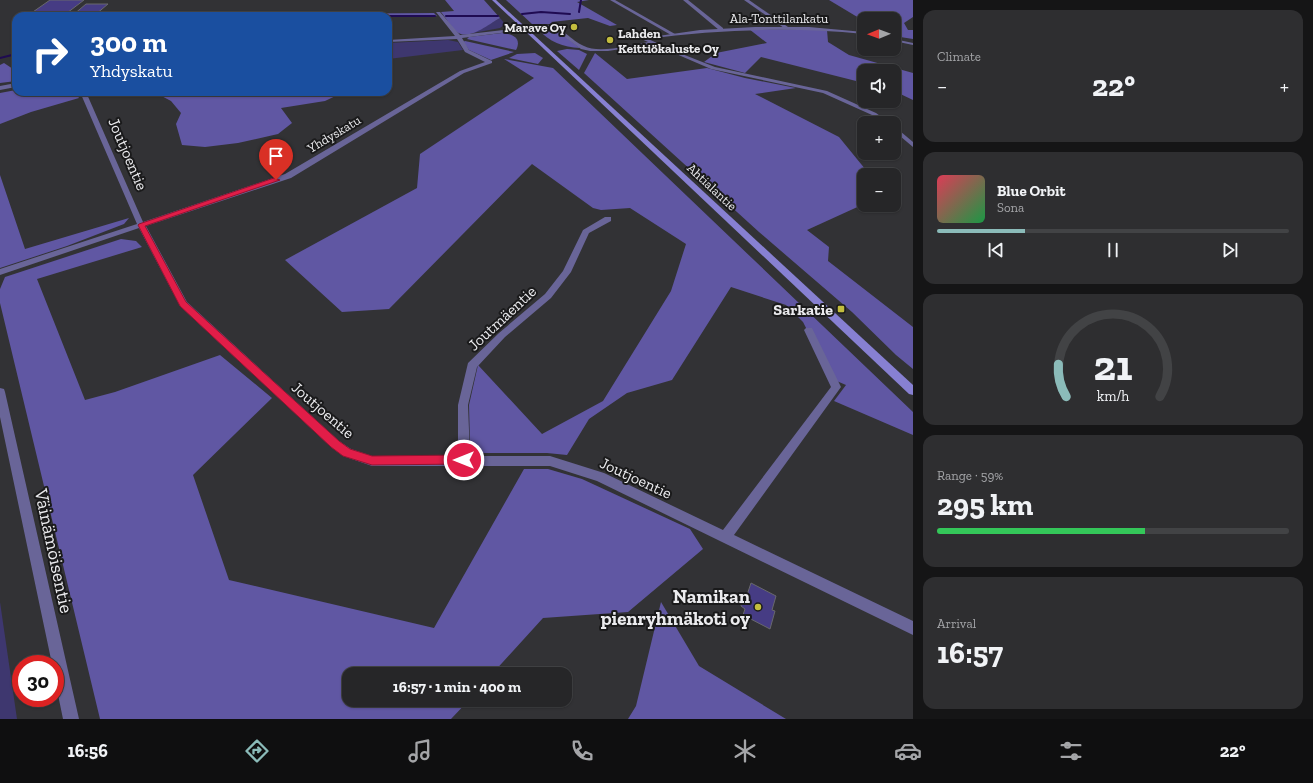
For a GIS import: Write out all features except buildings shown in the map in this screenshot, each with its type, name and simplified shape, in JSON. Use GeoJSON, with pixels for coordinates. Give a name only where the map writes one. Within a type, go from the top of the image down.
{"type":"FeatureCollection","features":[{"type":"Feature","properties":{"kind":"main road","name":"Ahtialantie"},"geometry":{"type":"LineString","coordinates":[[494,0],[913,391]]}},
{"type":"Feature","properties":{"kind":"street"},"geometry":{"type":"LineString","coordinates":[[612,0],[673,34]]}},
{"type":"Feature","properties":{"kind":"street"},"geometry":{"type":"LineString","coordinates":[[685,0],[721,29]]}},
{"type":"Feature","properties":{"kind":"street"},"geometry":{"type":"LineString","coordinates":[[746,0],[786,27]]}},
{"type":"Feature","properties":{"kind":"street"},"geometry":{"type":"LineString","coordinates":[[438,13],[459,37]]}},
{"type":"Feature","properties":{"kind":"street"},"geometry":{"type":"LineString","coordinates":[[392,41],[459,37],[523,28],[554,26],[582,47],[588,49],[609,49],[654,43]]}},
{"type":"Feature","properties":{"kind":"street","name":"Ala-Tonttilankatu"},"geometry":{"type":"LineString","coordinates":[[646,38],[721,29],[786,27],[827,28],[857,32]]}},
{"type":"Feature","properties":{"kind":"street"},"geometry":{"type":"LineString","coordinates":[[637,35],[713,68],[825,92],[877,116]]}},
{"type":"Feature","properties":{"kind":"street","name":"Yhdyskatu"},"geometry":{"type":"LineString","coordinates":[[0,272],[288,176],[456,75],[490,62],[467,51],[459,37]]}},
{"type":"Feature","properties":{"kind":"street"},"geometry":{"type":"LineString","coordinates":[[901,41],[913,44]]}},
{"type":"Feature","properties":{"kind":"street"},"geometry":{"type":"LineString","coordinates":[[0,88],[12,86]]}},
{"type":"Feature","properties":{"kind":"street","name":"Joutjoentie"},"geometry":{"type":"LineString","coordinates":[[85,96],[141,225],[183,304],[335,444],[347,453],[372,460],[550,461],[600,477],[913,628]]}},
{"type":"Feature","properties":{"kind":"street"},"geometry":{"type":"LineString","coordinates":[[901,134],[913,145]]}},
{"type":"Feature","properties":{"kind":"street","name":"Joutmäentie"},"geometry":{"type":"LineString","coordinates":[[464,460],[463,405],[472,366],[502,335],[548,296],[567,272],[586,232],[608,219]]}},
{"type":"Feature","properties":{"kind":"street"},"geometry":{"type":"LineString","coordinates":[[725,537],[836,387],[809,330]]}},
{"type":"Feature","properties":{"kind":"street","name":"Väinämöisentie"},"geometry":{"type":"LineString","coordinates":[[0,392],[72,719]]}},
{"type":"Feature","properties":{"kind":"shaded area"},"geometry":{"type":"Polygon","coordinates":[[[445,0],[484,0],[500,18],[479,31],[462,34],[455,30],[441,12],[454,11],[445,0]]]}},
{"type":"Feature","properties":{"kind":"shaded area"},"geometry":{"type":"Polygon","coordinates":[[[506,0],[589,0],[577,2],[617,25],[610,26],[588,18],[551,22],[554,24],[532,24],[506,0]]]}},
{"type":"Feature","properties":{"kind":"shaded area"},"geometry":{"type":"Polygon","coordinates":[[[829,0],[913,0],[913,17],[904,23],[908,30],[913,30],[913,39],[901,37],[901,12],[857,12],[857,17],[829,0]]]}},
{"type":"Feature","properties":{"kind":"shaded area"},"geometry":{"type":"Polygon","coordinates":[[[392,13],[434,13],[437,16],[392,16],[392,13]]]}},
{"type":"Feature","properties":{"kind":"shaded area"},"geometry":{"type":"Polygon","coordinates":[[[500,18],[505,24],[500,28],[473,33],[500,18]]]}},
{"type":"Feature","properties":{"kind":"shaded area"},"geometry":{"type":"Polygon","coordinates":[[[542,27],[555,29],[580,48],[557,43],[542,34],[538,29],[542,27]]]}},
{"type":"Feature","properties":{"kind":"shaded area"},"geometry":{"type":"Polygon","coordinates":[[[749,29],[827,30],[828,42],[849,55],[881,64],[857,64],[857,81],[761,57],[745,73],[704,62],[716,53],[767,43],[749,29]]]}},
{"type":"Feature","properties":{"kind":"shaded area"},"geometry":{"type":"Polygon","coordinates":[[[502,33],[510,34],[515,37],[518,42],[516,50],[467,39],[469,37],[502,33]]]}},
{"type":"Feature","properties":{"kind":"shaded area"},"geometry":{"type":"Polygon","coordinates":[[[448,40],[458,42],[463,50],[392,59],[392,43],[448,40]]]}},
{"type":"Feature","properties":{"kind":"shaded area"},"geometry":{"type":"Polygon","coordinates":[[[465,41],[514,52],[491,60],[469,50],[463,42],[465,41]]]}},
{"type":"Feature","properties":{"kind":"shaded area"},"geometry":{"type":"Polygon","coordinates":[[[567,49],[579,50],[587,54],[579,70],[557,51],[567,49]]]}},
{"type":"Feature","properties":{"kind":"shaded area"},"geometry":{"type":"Polygon","coordinates":[[[535,53],[543,58],[538,64],[509,58],[517,54],[535,53]]]}},
{"type":"Feature","properties":{"kind":"shaded area"},"geometry":{"type":"Polygon","coordinates":[[[595,53],[627,79],[707,68],[745,78],[796,88],[755,94],[839,137],[864,168],[857,168],[857,207],[807,230],[829,247],[828,261],[913,327],[913,369],[896,355],[852,312],[759,232],[584,73],[595,53]]]}},
{"type":"Feature","properties":{"kind":"shaded area"},"geometry":{"type":"Polygon","coordinates":[[[504,59],[553,68],[913,412],[913,435],[834,401],[846,385],[832,379],[803,322],[786,305],[731,287],[672,380],[627,393],[589,419],[567,455],[547,453],[483,453],[470,443],[469,405],[478,365],[542,434],[603,401],[671,291],[686,244],[630,208],[601,210],[593,208],[532,164],[389,309],[342,312],[285,260],[417,188],[420,154],[534,78],[504,59]]]}},
{"type":"Feature","properties":{"kind":"shaded area"},"geometry":{"type":"Polygon","coordinates":[[[4,63],[12,68],[12,82],[0,83],[0,65],[4,63]]]}},
{"type":"Feature","properties":{"kind":"shaded area"},"geometry":{"type":"Polygon","coordinates":[[[901,70],[913,73],[913,100],[901,94],[901,70]]]}},
{"type":"Feature","properties":{"kind":"shaded area"},"geometry":{"type":"Polygon","coordinates":[[[12,91],[12,96],[78,96],[79,98],[31,112],[0,124],[0,93],[12,91]]]}},
{"type":"Feature","properties":{"kind":"shaded area"},"geometry":{"type":"Polygon","coordinates":[[[162,96],[336,96],[325,101],[281,108],[292,123],[278,134],[238,143],[205,147],[182,145],[176,124],[181,113],[171,101],[162,96]]]}},
{"type":"Feature","properties":{"kind":"shaded area"},"geometry":{"type":"Polygon","coordinates":[[[0,175],[25,249],[129,218],[124,224],[67,246],[0,268],[0,175]]]}},
{"type":"Feature","properties":{"kind":"shaded area"},"geometry":{"type":"Polygon","coordinates":[[[121,239],[136,241],[142,247],[37,279],[85,400],[115,392],[220,355],[272,398],[193,475],[229,580],[434,628],[524,469],[548,469],[582,479],[690,529],[703,549],[628,612],[543,618],[498,667],[342,667],[342,707],[462,707],[451,719],[100,719],[0,303],[0,289],[5,277],[121,239]]]}},
{"type":"Feature","properties":{"kind":"shaded area"},"geometry":{"type":"Polygon","coordinates":[[[0,602],[12,685],[12,707],[15,707],[17,719],[0,719],[0,602]]]}},
{"type":"Feature","properties":{"kind":"shaded area"},"geometry":{"type":"Polygon","coordinates":[[[661,602],[699,666],[786,719],[628,719],[636,706],[661,602]]]}},
{"type":"Feature","properties":{"kind":"waterway"},"geometry":{"type":"LineString","coordinates":[[579,12],[581,0]]}},
{"type":"Feature","properties":{"kind":"waterway"},"geometry":{"type":"LineString","coordinates":[[522,14],[541,12],[570,14]]}},
{"type":"Feature","properties":{"kind":"waterway"},"geometry":{"type":"LineString","coordinates":[[392,16],[435,16]]}},
{"type":"Feature","properties":{"kind":"waterway"},"geometry":{"type":"LineString","coordinates":[[446,16],[498,16]]}},
{"type":"Feature","properties":{"kind":"waterway"},"geometry":{"type":"LineString","coordinates":[[0,58],[12,55]]}},
{"type":"Feature","properties":{"kind":"place","name":"Marave Oy"},"geometry":{"type":"Point","coordinates":[574,27]}},
{"type":"Feature","properties":{"kind":"place","name":"Lahden Keittiökaluste Oy"},"geometry":{"type":"Point","coordinates":[610,40]}},
{"type":"Feature","properties":{"kind":"place","name":"Sarkatie"},"geometry":{"type":"Point","coordinates":[841,309]}},
{"type":"Feature","properties":{"kind":"place","name":"Namikan pienryhmäkoti oy"},"geometry":{"type":"Point","coordinates":[758,607]}},
{"type":"Feature","properties":{"kind":"route"},"geometry":{"type":"LineString","coordinates":[[276,180],[141,225],[183,304],[335,444],[347,453],[372,460],[464,460]]}}]}
